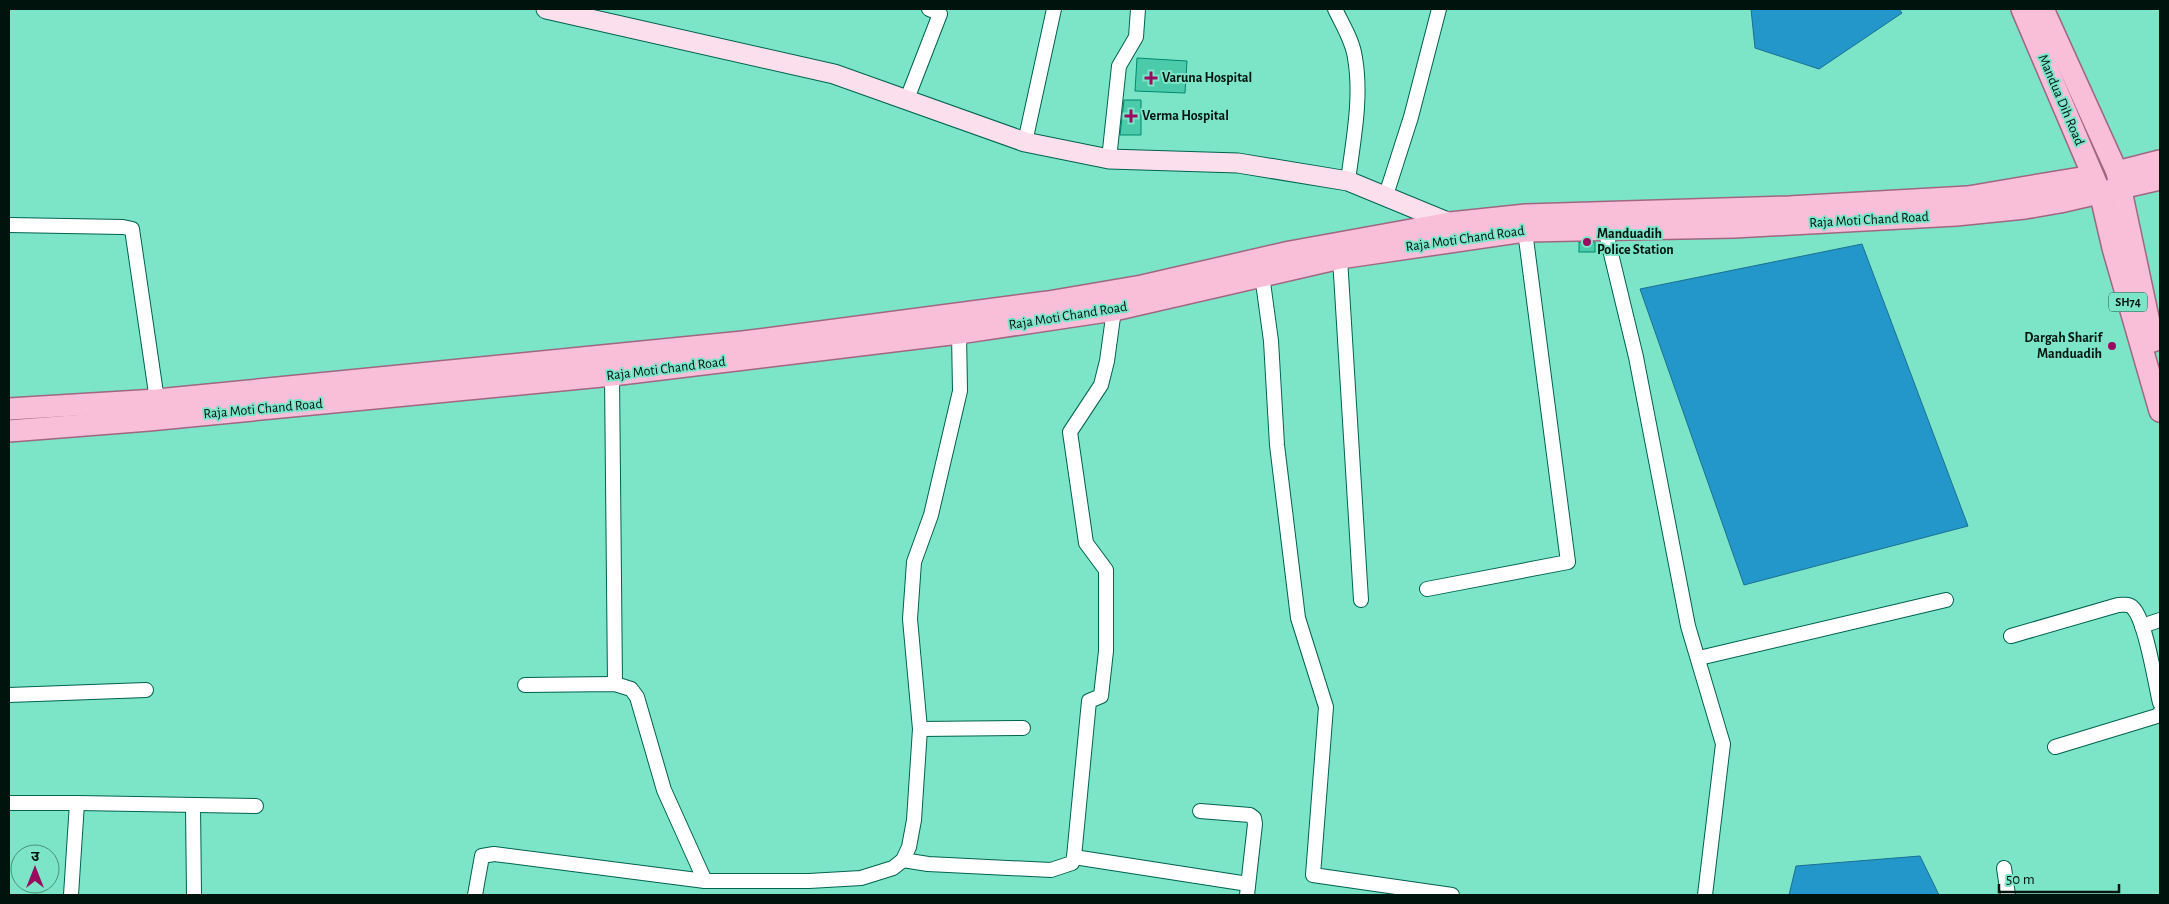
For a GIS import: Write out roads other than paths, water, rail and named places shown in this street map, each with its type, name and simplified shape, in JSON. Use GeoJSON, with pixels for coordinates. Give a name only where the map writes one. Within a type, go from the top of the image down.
{"type":"FeatureCollection","features":[{"type":"Feature","properties":{"kind":"main road","name":"Mandua Dih Road"},"geometry":{"type":"LineString","coordinates":[[2022,9],[2097,184]]}},
{"type":"Feature","properties":{"kind":"main road","name":"Mandua Dih Road"},"geometry":{"type":"LineString","coordinates":[[2043,9],[2120,180]]}},
{"type":"Feature","properties":{"kind":"main road"},"geometry":{"type":"LineString","coordinates":[[2120,180],[2160,161]]}},
{"type":"Feature","properties":{"kind":"main road"},"geometry":{"type":"LineString","coordinates":[[2120,180],[2160,179]]}},
{"type":"Feature","properties":{"kind":"main road","name":"Raja Moti Chand Road"},"geometry":{"type":"LineString","coordinates":[[9,431],[149,420],[612,375],[959,333],[1114,310],[1340,258],[1525,231],[1734,227],[1956,215],[2026,208],[2060,202],[2097,184],[2120,180]]}},
{"type":"Feature","properties":{"kind":"main road","name":"SH74"},"geometry":{"type":"LineString","coordinates":[[2120,180],[2153,340],[2160,365]]}},
{"type":"Feature","properties":{"kind":"main road"},"geometry":{"type":"LineString","coordinates":[[9,409],[157,400],[743,342],[1048,302],[1142,286],[1290,252],[1450,223],[1526,215],[1789,207],[1968,197],[2097,184]]}},
{"type":"Feature","properties":{"kind":"main road","name":"SH74"},"geometry":{"type":"LineString","coordinates":[[2097,184],[2113,248],[2160,411]]}},
{"type":"Feature","properties":{"kind":"street"},"geometry":{"type":"LineString","coordinates":[[546,9],[834,74],[1025,142],[1109,159],[1238,162],[1348,181],[1450,223],[1467,239]]}},
{"type":"Feature","properties":{"kind":"street"},"geometry":{"type":"LineString","coordinates":[[907,99],[940,14],[929,9]]}},
{"type":"Feature","properties":{"kind":"street"},"geometry":{"type":"LineString","coordinates":[[1025,142],[1054,9]]}},
{"type":"Feature","properties":{"kind":"street"},"geometry":{"type":"LineString","coordinates":[[1109,159],[1118,66],[1136,37],[1138,9]]}},
{"type":"Feature","properties":{"kind":"street"},"geometry":{"type":"LineString","coordinates":[[1334,9],[1350,41],[1355,58],[1357,103],[1348,181]]}},
{"type":"Feature","properties":{"kind":"street"},"geometry":{"type":"LineString","coordinates":[[1386,196],[1411,117],[1439,9]]}},
{"type":"Feature","properties":{"kind":"street"},"geometry":{"type":"LineString","coordinates":[[9,225],[123,227],[132,230],[157,400]]}},
{"type":"Feature","properties":{"kind":"street"},"geometry":{"type":"LineString","coordinates":[[1605,230],[1636,357],[1688,626],[1723,744],[1705,895]]}},
{"type":"Feature","properties":{"kind":"street"},"geometry":{"type":"LineString","coordinates":[[1427,589],[1568,562],[1525,231]]}},
{"type":"Feature","properties":{"kind":"street"},"geometry":{"type":"LineString","coordinates":[[1340,258],[1361,600]]}},
{"type":"Feature","properties":{"kind":"street"},"geometry":{"type":"LineString","coordinates":[[1262,275],[1271,340],[1277,445],[1298,618],[1326,707],[1313,875],[1452,895]]}},
{"type":"Feature","properties":{"kind":"street"},"geometry":{"type":"LineString","coordinates":[[903,860],[928,864],[1051,870],[1072,863],[1089,701],[1101,696],[1106,651],[1106,570],[1086,544],[1070,432],[1101,385],[1107,361],[1114,310]]}},
{"type":"Feature","properties":{"kind":"street"},"geometry":{"type":"LineString","coordinates":[[475,895],[482,856],[494,854],[705,881],[861,878],[893,868],[903,860],[909,847],[914,820],[920,729],[910,619],[914,562],[931,515],[960,391],[959,333]]}},
{"type":"Feature","properties":{"kind":"street"},"geometry":{"type":"LineString","coordinates":[[612,375],[615,684]]}},
{"type":"Feature","properties":{"kind":"street"},"geometry":{"type":"LineString","coordinates":[[1699,658],[1946,600]]}},
{"type":"Feature","properties":{"kind":"street"},"geometry":{"type":"LineString","coordinates":[[2011,636],[2126,604],[2133,608],[2142,626],[2160,703]]}},
{"type":"Feature","properties":{"kind":"street"},"geometry":{"type":"LineString","coordinates":[[2142,626],[2160,620]]}},
{"type":"Feature","properties":{"kind":"street"},"geometry":{"type":"LineString","coordinates":[[524,685],[615,684],[631,689],[636,697],[664,790],[705,881]]}},
{"type":"Feature","properties":{"kind":"street"},"geometry":{"type":"LineString","coordinates":[[9,695],[146,690]]}},
{"type":"Feature","properties":{"kind":"street"},"geometry":{"type":"LineString","coordinates":[[2055,747],[2157,716],[2160,713]]}},
{"type":"Feature","properties":{"kind":"street"},"geometry":{"type":"LineString","coordinates":[[920,729],[1023,728]]}},
{"type":"Feature","properties":{"kind":"street"},"geometry":{"type":"LineString","coordinates":[[9,804],[256,806]]}},
{"type":"Feature","properties":{"kind":"street"},"geometry":{"type":"LineString","coordinates":[[71,895],[77,804]]}},
{"type":"Feature","properties":{"kind":"street"},"geometry":{"type":"LineString","coordinates":[[193,805],[194,895]]}},
{"type":"Feature","properties":{"kind":"street"},"geometry":{"type":"LineString","coordinates":[[1074,857],[1247,890],[1255,824],[1254,818],[1250,815],[1200,812]]}},
{"type":"Feature","properties":{"kind":"street"},"geometry":{"type":"LineString","coordinates":[[2004,868],[2008,895]]}},
{"type":"Feature","properties":{"kind":"water"},"geometry":{"type":"Polygon","coordinates":[[[1751,9],[1899,9],[1902,13],[1819,69],[1755,48],[1751,9]]]}},
{"type":"Feature","properties":{"kind":"water"},"geometry":{"type":"Polygon","coordinates":[[[1862,244],[1968,526],[1744,585],[1640,289],[1862,244]]]}},
{"type":"Feature","properties":{"kind":"water"},"geometry":{"type":"Polygon","coordinates":[[[1920,856],[1939,895],[1789,895],[1796,866],[1920,856]]]}},
{"type":"Feature","properties":{"kind":"place","name":"Varuna Hospital"},"geometry":{"type":"Point","coordinates":[1151,78]}},
{"type":"Feature","properties":{"kind":"place","name":"Verma Hospital"},"geometry":{"type":"Point","coordinates":[1131,116]}},
{"type":"Feature","properties":{"kind":"place","name":"Manduadih Police Station"},"geometry":{"type":"Point","coordinates":[1587,242]}},
{"type":"Feature","properties":{"kind":"place","name":"Dargah Sharif Manduadih"},"geometry":{"type":"Point","coordinates":[2112,346]}}]}
